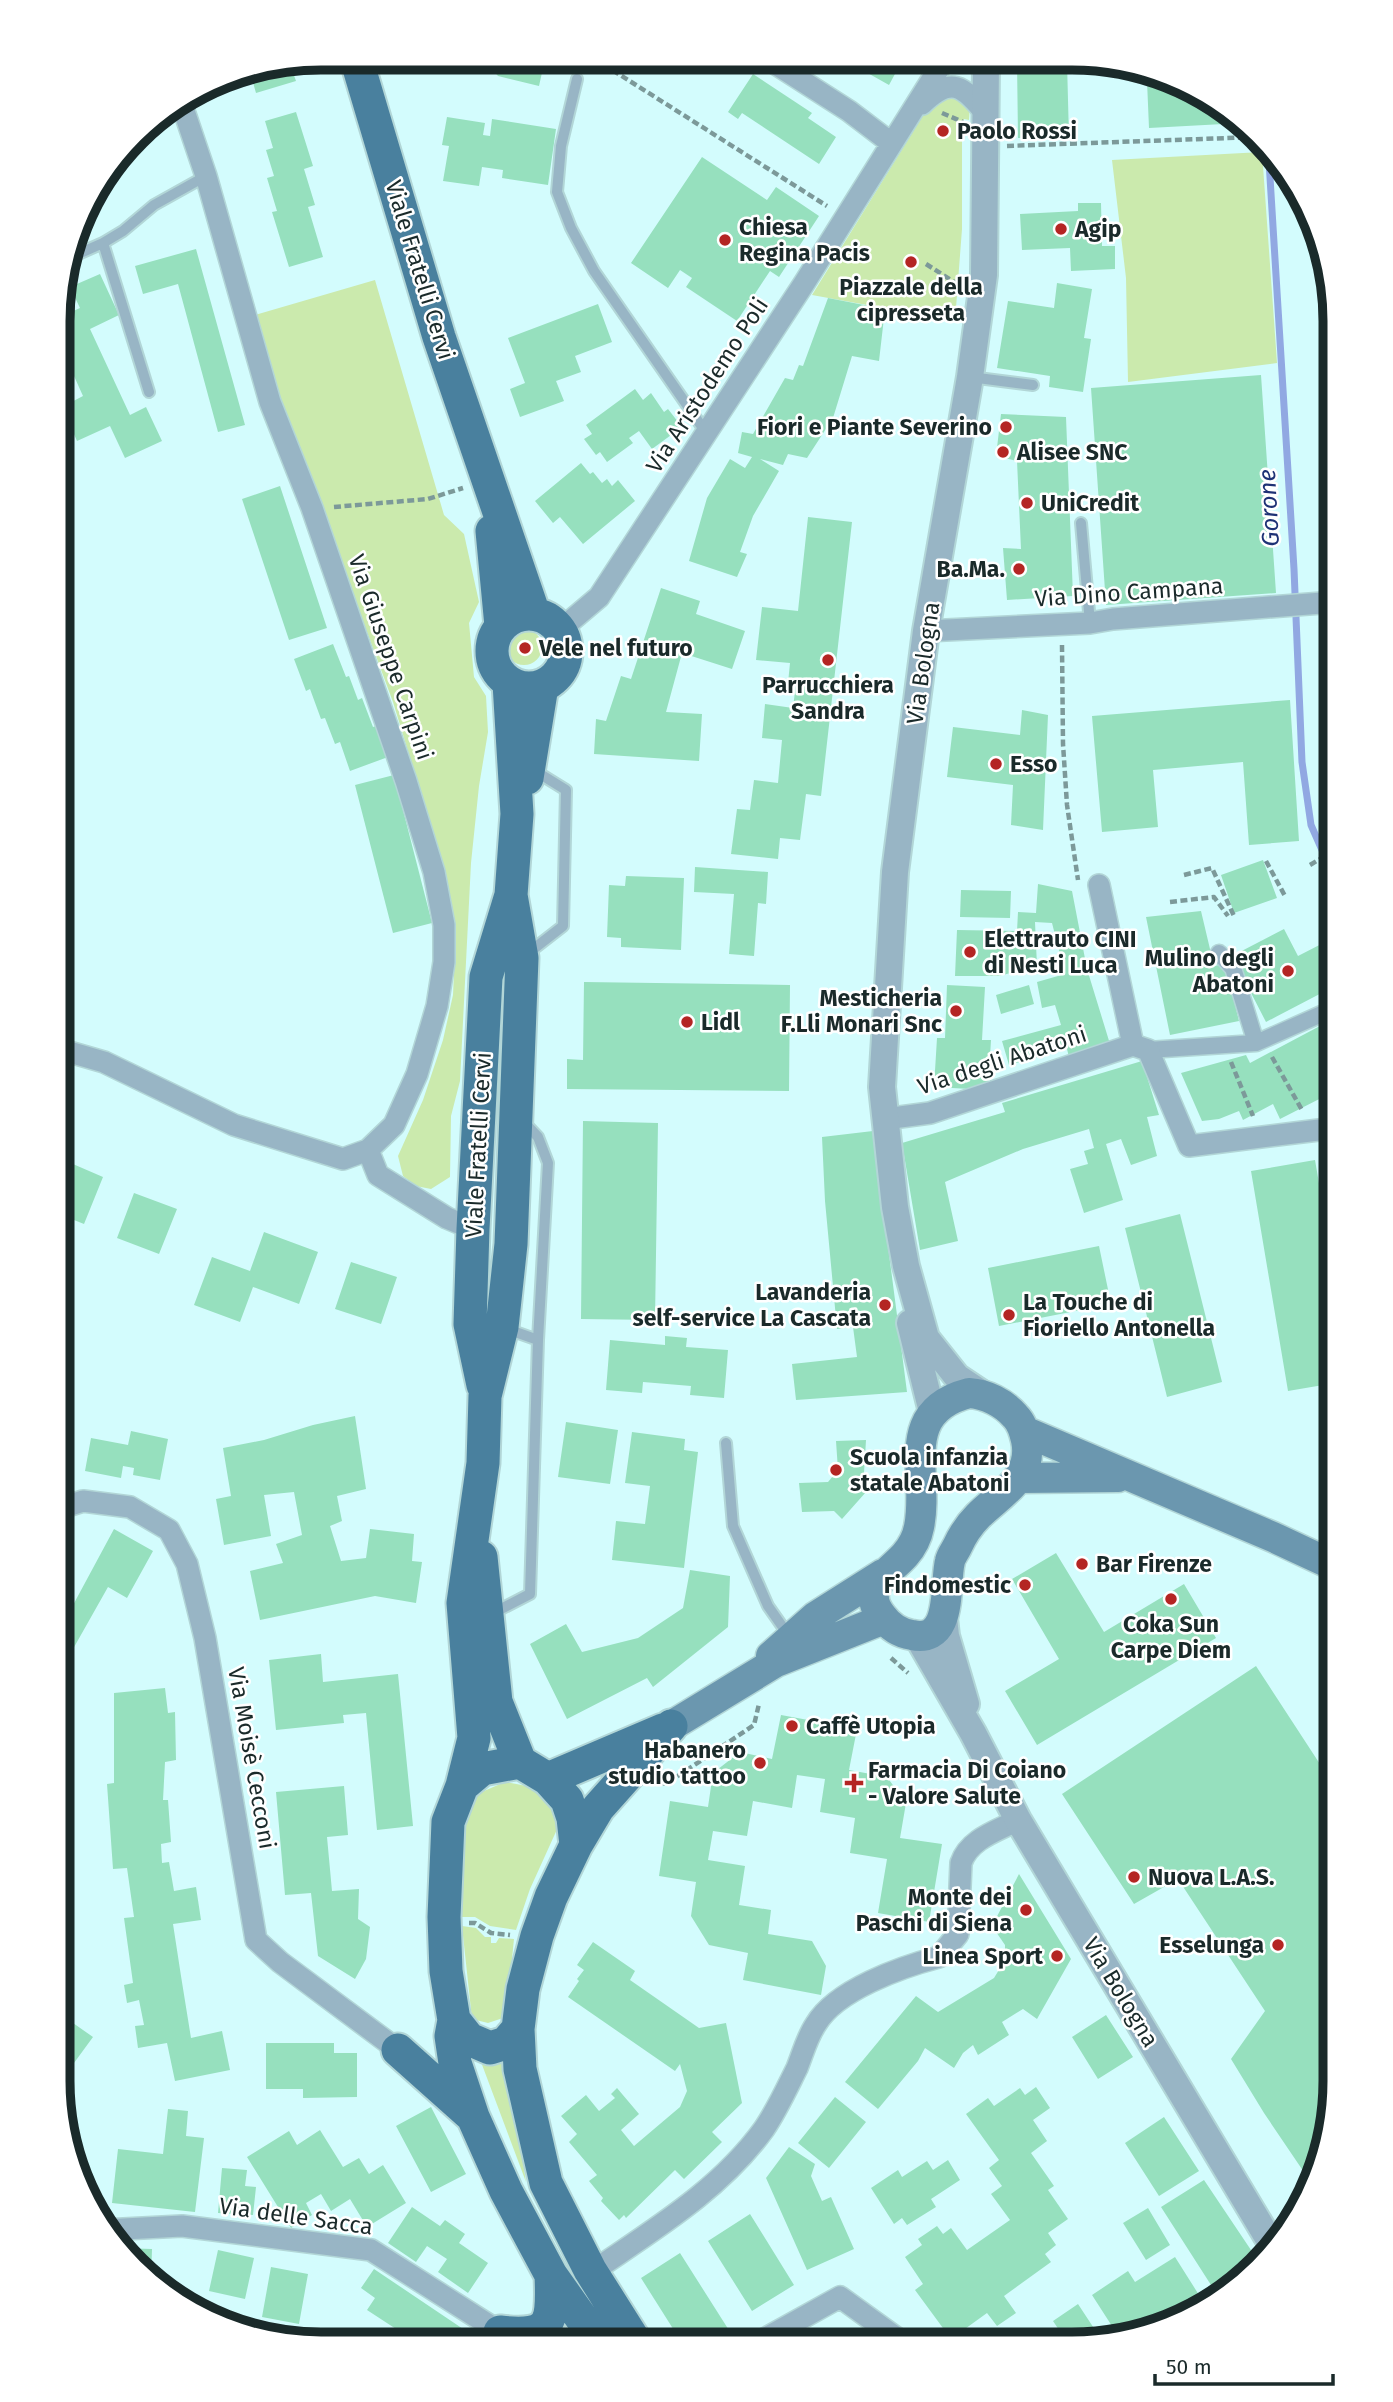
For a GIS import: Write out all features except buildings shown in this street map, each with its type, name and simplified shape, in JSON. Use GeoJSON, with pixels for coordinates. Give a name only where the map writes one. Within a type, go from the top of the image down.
{"type":"FeatureCollection","features":[{"type":"Feature","properties":{"kind":"main road","name":"Viale Fratelli Cervi"},"geometry":{"type":"LineString","coordinates":[[360,70],[439,337],[487,480]]}},
{"type":"Feature","properties":{"kind":"main road"},"geometry":{"type":"LineString","coordinates":[[487,480],[547,622],[566,646],[565,662],[556,677],[542,686],[522,688],[509,683],[496,670],[491,652],[492,643],[501,626],[516,616],[547,622]]}},
{"type":"Feature","properties":{"kind":"main road"},"geometry":{"type":"LineString","coordinates":[[487,480],[501,626]]}},
{"type":"Feature","properties":{"kind":"main road"},"geometry":{"type":"LineString","coordinates":[[509,683],[517,814]]}},
{"type":"Feature","properties":{"kind":"main road"},"geometry":{"type":"LineString","coordinates":[[517,814],[530,768],[542,686]]}},
{"type":"Feature","properties":{"kind":"main road","name":"Viale Fratelli Cervi"},"geometry":{"type":"LineString","coordinates":[[485,1396],[470,1324],[486,977],[511,895],[517,814]]}},
{"type":"Feature","properties":{"kind":"main road","name":"Viale Fratelli Cervi"},"geometry":{"type":"LineString","coordinates":[[475,1513],[483,1463],[485,1396],[502,1327],[511,1244],[522,958],[511,895]]}},
{"type":"Feature","properties":{"kind":"main road"},"geometry":{"type":"LineString","coordinates":[[745,1680],[815,1617],[883,1574],[905,1556],[914,1543],[919,1528],[920,1443],[932,1412],[957,1396],[981,1393],[1011,1412],[1024,1431],[1028,1453],[1020,1478],[976,1518],[960,1539],[950,1561],[944,1618],[926,1635],[900,1633],[877,1610],[875,1590],[883,1574]]}},
{"type":"Feature","properties":{"kind":"main road"},"geometry":{"type":"LineString","coordinates":[[1024,1431],[1323,1560]]}},
{"type":"Feature","properties":{"kind":"main road"},"geometry":{"type":"LineString","coordinates":[[1020,1478],[1133,1478]]}},
{"type":"Feature","properties":{"kind":"main road"},"geometry":{"type":"LineString","coordinates":[[475,1513],[496,1702],[534,1770],[567,1800],[573,1818],[576,1845]]}},
{"type":"Feature","properties":{"kind":"main road"},"geometry":{"type":"LineString","coordinates":[[475,1513],[463,1603],[474,1738],[462,1786],[448,1822],[444,1923],[453,2040],[473,2117],[506,2191],[551,2275],[591,2332]]}},
{"type":"Feature","properties":{"kind":"main road"},"geometry":{"type":"LineString","coordinates":[[462,1786],[482,1769],[534,1770],[671,1726],[776,1662],[884,1619]]}},
{"type":"Feature","properties":{"kind":"main road"},"geometry":{"type":"LineString","coordinates":[[629,2332],[590,2270],[546,2183],[520,2069],[517,2029],[523,1989],[536,1939],[551,1897],[576,1845],[598,1808],[671,1726]]}},
{"type":"Feature","properties":{"kind":"main road"},"geometry":{"type":"LineString","coordinates":[[453,2040],[490,2048],[506,2043],[517,2029]]}},
{"type":"Feature","properties":{"kind":"main road"},"geometry":{"type":"LineString","coordinates":[[398,2050],[429,2066],[453,2040]]}},
{"type":"Feature","properties":{"kind":"main road"},"geometry":{"type":"LineString","coordinates":[[398,2050],[473,2117]]}},
{"type":"Feature","properties":{"kind":"main road"},"geometry":{"type":"LineString","coordinates":[[532,2332],[544,2327],[553,2312],[551,2275]]}},
{"type":"Feature","properties":{"kind":"street"},"geometry":{"type":"LineString","coordinates":[[785,70],[891,142]]}},
{"type":"Feature","properties":{"kind":"street","name":"Via Aristodemo Poli"},"geometry":{"type":"LineString","coordinates":[[547,622],[600,597],[846,218],[938,70]]}},
{"type":"Feature","properties":{"kind":"street","name":"Via Aristodemo Poli"},"geometry":{"type":"LineString","coordinates":[[918,101],[951,70]]}},
{"type":"Feature","properties":{"kind":"street","name":"Via Bologna"},"geometry":{"type":"LineString","coordinates":[[906,1266],[895,1207],[882,1087],[895,872],[926,631],[970,377],[984,275],[986,70]]}},
{"type":"Feature","properties":{"kind":"street","name":"Via Aristodemo Poli"},"geometry":{"type":"LineString","coordinates":[[906,120],[932,95],[946,87],[962,90],[970,95],[985,114]]}},
{"type":"Feature","properties":{"kind":"street","name":"Via Giuseppe Carpini"},"geometry":{"type":"LineString","coordinates":[[184,110],[206,176],[270,402],[312,508],[406,781],[434,873],[443,925],[443,962],[437,1006],[417,1074],[394,1125],[369,1150]]}},
{"type":"Feature","properties":{"kind":"street","name":"Via Dino Campana"},"geometry":{"type":"LineString","coordinates":[[926,631],[1090,623],[1113,618],[1323,603]]}},
{"type":"Feature","properties":{"kind":"street"},"geometry":{"type":"LineString","coordinates":[[1099,885],[1141,1047],[1189,1146],[1323,1129]]}},
{"type":"Feature","properties":{"kind":"street"},"geometry":{"type":"LineString","coordinates":[[1219,953],[1233,968],[1260,1042]]}},
{"type":"Feature","properties":{"kind":"street","name":"Via degli Abatoni"},"geometry":{"type":"LineString","coordinates":[[885,1119],[930,1113],[1141,1047],[1224,1046],[1260,1042],[1323,1013]]}},
{"type":"Feature","properties":{"kind":"street"},"geometry":{"type":"LineString","coordinates":[[70,1052],[104,1062],[234,1125],[343,1159],[369,1150],[378,1175],[447,1218],[473,1229]]}},
{"type":"Feature","properties":{"kind":"street"},"geometry":{"type":"LineString","coordinates":[[906,1266],[926,1338],[957,1377],[981,1393]]}},
{"type":"Feature","properties":{"kind":"street"},"geometry":{"type":"LineString","coordinates":[[906,1266],[909,1320],[932,1412]]}},
{"type":"Feature","properties":{"kind":"street","name":"Via Moisè Cecconi"},"geometry":{"type":"LineString","coordinates":[[70,1505],[83,1501],[130,1507],[169,1530],[187,1564],[205,1638],[256,1940],[280,1962],[398,2050]]}},
{"type":"Feature","properties":{"kind":"street"},"geometry":{"type":"LineString","coordinates":[[944,1618],[946,1636],[973,1733]]}},
{"type":"Feature","properties":{"kind":"street"},"geometry":{"type":"LineString","coordinates":[[917,1636],[973,1733]]}},
{"type":"Feature","properties":{"kind":"street","name":"Via Bologna"},"geometry":{"type":"LineString","coordinates":[[973,1733],[1018,1820],[1268,2238]]}},
{"type":"Feature","properties":{"kind":"street"},"geometry":{"type":"LineString","coordinates":[[590,2270],[602,2265],[682,2211],[732,2166],[765,2128],[816,2024],[830,2005],[850,1991],[939,1957],[947,1950],[958,1934],[961,1863],[964,1853],[973,1843],[1018,1820]]}},
{"type":"Feature","properties":{"kind":"street","name":"Via delle Sacca"},"geometry":{"type":"LineString","coordinates":[[118,2229],[182,2226],[371,2249],[501,2332]]}},
{"type":"Feature","properties":{"kind":"street"},"geometry":{"type":"LineString","coordinates":[[777,2332],[840,2297],[888,2332]]}},
{"type":"Feature","properties":{"kind":"lane"},"geometry":{"type":"LineString","coordinates":[[577,79],[561,146],[557,192],[571,228],[594,271],[707,434]]}},
{"type":"Feature","properties":{"kind":"lane"},"geometry":{"type":"LineString","coordinates":[[80,253],[123,231],[164,198],[206,176]]}},
{"type":"Feature","properties":{"kind":"lane"},"geometry":{"type":"LineString","coordinates":[[103,243],[149,392]]}},
{"type":"Feature","properties":{"kind":"lane"},"geometry":{"type":"LineString","coordinates":[[970,377],[1033,385]]}},
{"type":"Feature","properties":{"kind":"lane"},"geometry":{"type":"LineString","coordinates":[[1081,523],[1090,623]]}},
{"type":"Feature","properties":{"kind":"lane"},"geometry":{"type":"LineString","coordinates":[[522,958],[563,926],[566,790],[530,768]]}},
{"type":"Feature","properties":{"kind":"lane"},"geometry":{"type":"LineString","coordinates":[[488,1615],[530,1594],[538,1339],[548,1163],[538,1138],[515,1112]]}},
{"type":"Feature","properties":{"kind":"lane"},"geometry":{"type":"LineString","coordinates":[[502,1327],[538,1339]]}},
{"type":"Feature","properties":{"kind":"lane"},"geometry":{"type":"LineString","coordinates":[[726,1443],[733,1526],[768,1606],[790,1638]]}},
{"type":"Feature","properties":{"kind":"path"},"geometry":{"type":"LineString","coordinates":[[611,70],[846,218]]}},
{"type":"Feature","properties":{"kind":"path"},"geometry":{"type":"LineString","coordinates":[[985,146],[1243,137]]}},
{"type":"Feature","properties":{"kind":"path"},"geometry":{"type":"LineString","coordinates":[[926,264],[981,297]]}},
{"type":"Feature","properties":{"kind":"path"},"geometry":{"type":"LineString","coordinates":[[312,508],[428,499],[487,480]]}},
{"type":"Feature","properties":{"kind":"path"},"geometry":{"type":"LineString","coordinates":[[1062,624],[1063,744],[1067,805],[1077,880],[1099,885]]}},
{"type":"Feature","properties":{"kind":"path"},"geometry":{"type":"LineString","coordinates":[[1310,865],[1323,857]]}},
{"type":"Feature","properties":{"kind":"path"},"geometry":{"type":"LineString","coordinates":[[1266,861],[1285,896]]}},
{"type":"Feature","properties":{"kind":"path"},"geometry":{"type":"LineString","coordinates":[[1170,902],[1214,897],[1231,916],[1212,868],[1184,876]]}},
{"type":"Feature","properties":{"kind":"path"},"geometry":{"type":"LineString","coordinates":[[1260,1042],[1313,1129]]}},
{"type":"Feature","properties":{"kind":"path"},"geometry":{"type":"LineString","coordinates":[[1224,1046],[1261,1136]]}},
{"type":"Feature","properties":{"kind":"path"},"geometry":{"type":"LineString","coordinates":[[887,1655],[908,1673],[939,1675]]}},
{"type":"Feature","properties":{"kind":"path"},"geometry":{"type":"LineString","coordinates":[[649,1779],[666,1784],[754,1725],[758,1705],[769,1698]]}},
{"type":"Feature","properties":{"kind":"path"},"geometry":{"type":"LineString","coordinates":[[444,1923],[475,1923],[491,1933],[536,1939]]}},
{"type":"Feature","properties":{"kind":"green space"},"geometry":{"type":"Polygon","coordinates":[[[947,92],[970,105],[969,120],[964,119],[962,126],[962,229],[955,321],[812,295],[932,101],[947,92]]]}},
{"type":"Feature","properties":{"kind":"green space"},"geometry":{"type":"Polygon","coordinates":[[[1258,152],[1261,155],[1277,363],[1128,382],[1126,278],[1112,160],[1258,152]]]}},
{"type":"Feature","properties":{"kind":"green space"},"geometry":{"type":"Polygon","coordinates":[[[375,280],[444,515],[464,534],[479,602],[469,623],[474,677],[486,696],[488,732],[471,863],[460,1081],[451,1116],[450,1177],[431,1189],[416,1186],[403,1176],[398,1156],[423,1100],[443,1040],[453,995],[453,923],[444,869],[393,702],[281,400],[255,315],[375,280]]]}},
{"type":"Feature","properties":{"kind":"green space"},"geometry":{"type":"Polygon","coordinates":[[[524,629],[536,635],[542,647],[536,659],[524,665],[512,659],[506,647],[512,635],[524,629]]]}},
{"type":"Feature","properties":{"kind":"green space"},"geometry":{"type":"Polygon","coordinates":[[[505,1782],[526,1786],[540,1793],[550,1805],[559,1825],[530,1889],[516,1930],[490,1926],[475,1917],[461,1917],[465,1819],[477,1794],[505,1782]]]}},
{"type":"Feature","properties":{"kind":"green space"},"geometry":{"type":"Polygon","coordinates":[[[462,1926],[476,1928],[485,1937],[491,1937],[491,1943],[496,1943],[499,1938],[514,1939],[506,2017],[488,2023],[472,2019],[462,1926]]]}},
{"type":"Feature","properties":{"kind":"green space"},"geometry":{"type":"Polygon","coordinates":[[[508,2061],[526,2182],[481,2062],[508,2061]]]}},
{"type":"Feature","properties":{"kind":"waterway","name":"Gorone"},"geometry":{"type":"LineString","coordinates":[[1269,166],[1294,569],[1302,762],[1311,825],[1322,850]]}},
{"type":"Feature","properties":{"kind":"place","name":"Paolo Rossi"},"geometry":{"type":"Point","coordinates":[943,131]}},
{"type":"Feature","properties":{"kind":"place","name":"Agip"},"geometry":{"type":"Point","coordinates":[1061,229]}},
{"type":"Feature","properties":{"kind":"place","name":"Chiesa Regina Pacis"},"geometry":{"type":"Point","coordinates":[725,240]}},
{"type":"Feature","properties":{"kind":"place","name":"Piazzale della cipresseta"},"geometry":{"type":"Point","coordinates":[911,262]}},
{"type":"Feature","properties":{"kind":"place","name":"Fiori e Piante Severino"},"geometry":{"type":"Point","coordinates":[1006,427]}},
{"type":"Feature","properties":{"kind":"place","name":"Alisee SNC"},"geometry":{"type":"Point","coordinates":[1003,452]}},
{"type":"Feature","properties":{"kind":"place","name":"UniCredit"},"geometry":{"type":"Point","coordinates":[1027,503]}},
{"type":"Feature","properties":{"kind":"place","name":"Ba.Ma."},"geometry":{"type":"Point","coordinates":[1019,569]}},
{"type":"Feature","properties":{"kind":"place","name":"Vele nel futuro"},"geometry":{"type":"Point","coordinates":[525,648]}},
{"type":"Feature","properties":{"kind":"place","name":"Parrucchiera Sandra"},"geometry":{"type":"Point","coordinates":[828,660]}},
{"type":"Feature","properties":{"kind":"place","name":"Esso"},"geometry":{"type":"Point","coordinates":[996,764]}},
{"type":"Feature","properties":{"kind":"place","name":"Elettrauto CINI di Nesti Luca"},"geometry":{"type":"Point","coordinates":[970,952]}},
{"type":"Feature","properties":{"kind":"place","name":"Mulino degli Abatoni"},"geometry":{"type":"Point","coordinates":[1288,971]}},
{"type":"Feature","properties":{"kind":"place","name":"Mesticheria F.Lli Monari Snc"},"geometry":{"type":"Point","coordinates":[956,1011]}},
{"type":"Feature","properties":{"kind":"place","name":"Lidl"},"geometry":{"type":"Point","coordinates":[687,1022]}},
{"type":"Feature","properties":{"kind":"place","name":"Lavanderia self-service La Cascata"},"geometry":{"type":"Point","coordinates":[885,1305]}},
{"type":"Feature","properties":{"kind":"place","name":"La Touche di Fioriello Antonella"},"geometry":{"type":"Point","coordinates":[1009,1315]}},
{"type":"Feature","properties":{"kind":"place","name":"Scuola infanzia statale Abatoni"},"geometry":{"type":"Point","coordinates":[836,1470]}},
{"type":"Feature","properties":{"kind":"place","name":"Bar Firenze"},"geometry":{"type":"Point","coordinates":[1082,1564]}},
{"type":"Feature","properties":{"kind":"place","name":"Findomestic"},"geometry":{"type":"Point","coordinates":[1025,1585]}},
{"type":"Feature","properties":{"kind":"place","name":"Coka Sun Carpe Diem"},"geometry":{"type":"Point","coordinates":[1171,1599]}},
{"type":"Feature","properties":{"kind":"place","name":"Caffè Utopia"},"geometry":{"type":"Point","coordinates":[792,1726]}},
{"type":"Feature","properties":{"kind":"place","name":"Habanero studio tattoo"},"geometry":{"type":"Point","coordinates":[760,1763]}},
{"type":"Feature","properties":{"kind":"place","name":"Farmacia Di Coiano - Valore Salute"},"geometry":{"type":"Point","coordinates":[854,1783]}},
{"type":"Feature","properties":{"kind":"place","name":"Nuova L.A.S."},"geometry":{"type":"Point","coordinates":[1134,1877]}},
{"type":"Feature","properties":{"kind":"place","name":"Monte dei Paschi di Siena"},"geometry":{"type":"Point","coordinates":[1026,1910]}},
{"type":"Feature","properties":{"kind":"place","name":"Esselunga"},"geometry":{"type":"Point","coordinates":[1278,1945]}},
{"type":"Feature","properties":{"kind":"place","name":"Linea Sport"},"geometry":{"type":"Point","coordinates":[1057,1956]}}]}
